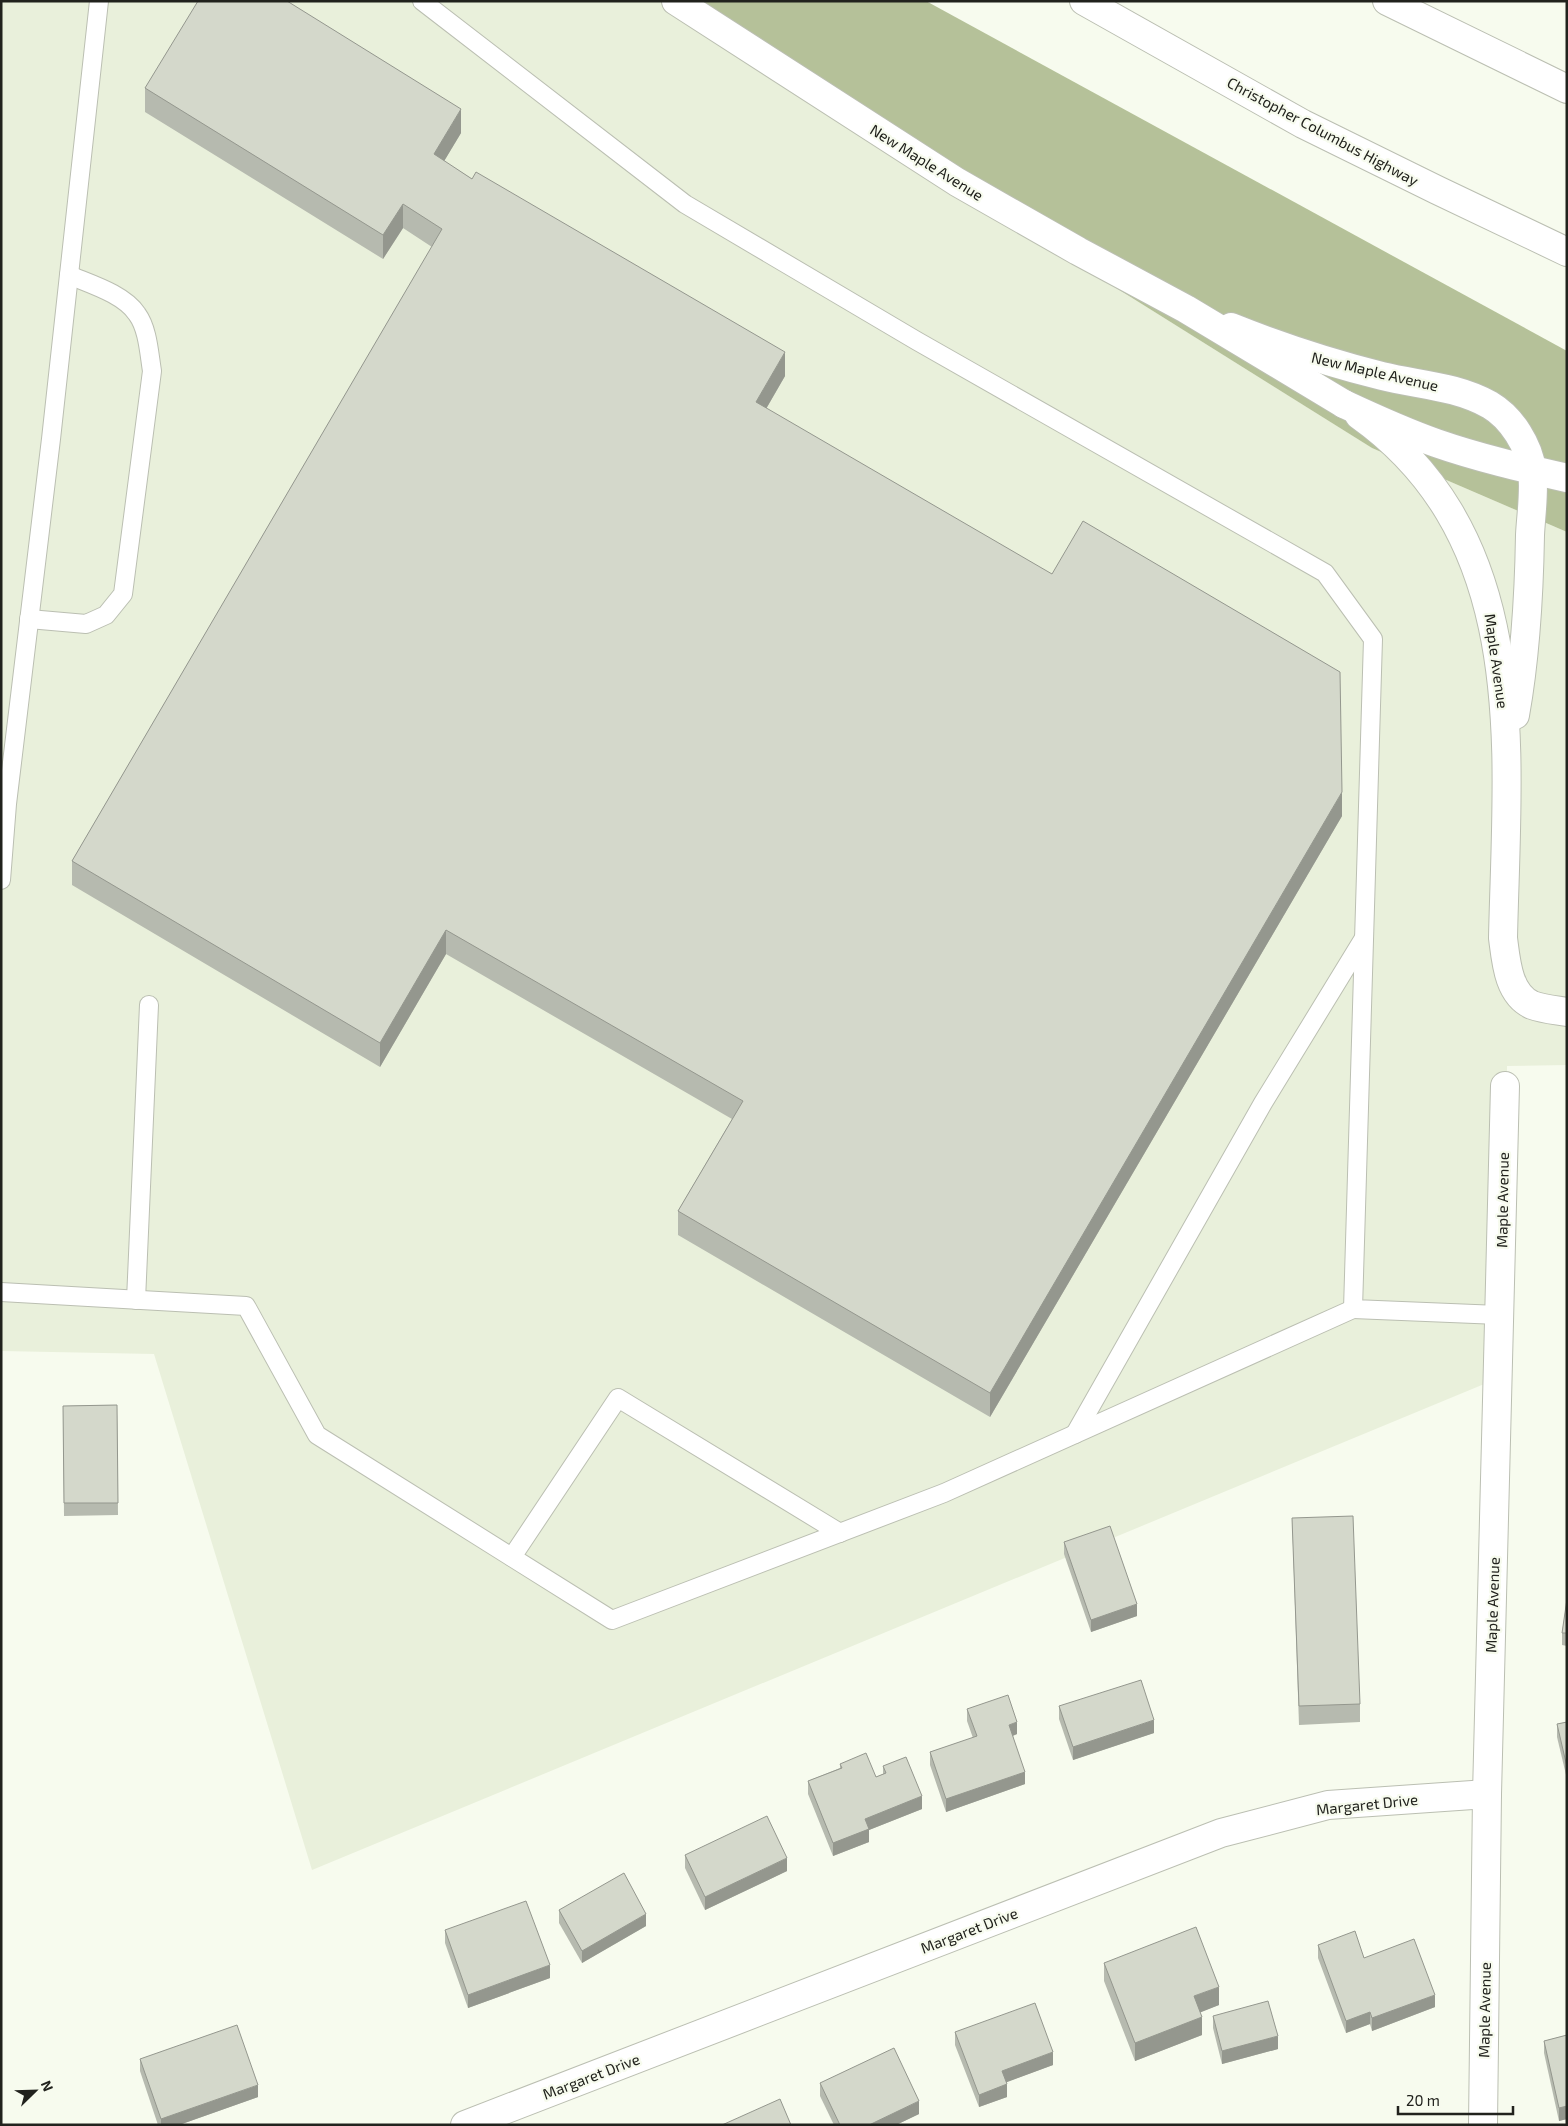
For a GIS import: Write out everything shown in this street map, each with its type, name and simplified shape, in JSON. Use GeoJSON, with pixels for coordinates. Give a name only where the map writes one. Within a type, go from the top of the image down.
{"type":"FeatureCollection","features":[{"type":"Feature","properties":{"kind":"main road","name":"New Maple Avenue"},"geometry":{"type":"LineString","coordinates":[[676,1],[957,182],[1078,251],[1186,309],[1344,404]]}},
{"type":"Feature","properties":{"kind":"main road","name":"Christopher Columbus Highway"},"geometry":{"type":"LineString","coordinates":[[1084,1],[1303,124],[1567,252]]}},
{"type":"Feature","properties":{"kind":"main road"},"geometry":{"type":"LineString","coordinates":[[1387,1],[1567,89]]}},
{"type":"Feature","properties":{"kind":"main road","name":"New Maple Avenue"},"geometry":{"type":"LineString","coordinates":[[1186,309],[1285,348],[1334,364],[1466,394],[1492,406],[1512,424],[1525,446],[1532,470]]}},
{"type":"Feature","properties":{"kind":"main road"},"geometry":{"type":"LineString","coordinates":[[1344,404],[1391,426],[1437,444],[1567,478]]}},
{"type":"Feature","properties":{"kind":"main road","name":"Maple Avenue"},"geometry":{"type":"LineString","coordinates":[[1344,404],[1378,428],[1405,454],[1455,521],[1474,559],[1488,604],[1499,653],[1505,708],[1503,938],[1506,965],[1514,988],[1530,1004],[1567,1012]]}},
{"type":"Feature","properties":{"kind":"main road","name":"Maple Avenue"},"geometry":{"type":"LineString","coordinates":[[1506,761],[1523,670],[1528,617],[1532,470]]}},
{"type":"Feature","properties":{"kind":"main road","name":"Maple Avenue"},"geometry":{"type":"LineString","coordinates":[[1483,2125],[1487,1794],[1505,1086]]}},
{"type":"Feature","properties":{"kind":"main road","name":"Margaret Drive"},"geometry":{"type":"LineString","coordinates":[[465,2125],[1221,1833],[1328,1805],[1487,1794]]}},
{"type":"Feature","properties":{"kind":"lane"},"geometry":{"type":"LineString","coordinates":[[1,880],[7,804],[30,619],[99,1]]}},
{"type":"Feature","properties":{"kind":"lane"},"geometry":{"type":"LineString","coordinates":[[422,1],[685,204],[926,346],[1325,573],[1372,639],[1353,1309]]}},
{"type":"Feature","properties":{"kind":"lane"},"geometry":{"type":"LineString","coordinates":[[30,619],[86,624],[106,615],[123,594],[152,371],[147,339],[137,313],[114,294],[69,275]]}},
{"type":"Feature","properties":{"kind":"lane"},"geometry":{"type":"LineString","coordinates":[[1075,1434],[1263,1103],[1364,938]]}},
{"type":"Feature","properties":{"kind":"lane"},"geometry":{"type":"LineString","coordinates":[[136,1300],[149,1005]]}},
{"type":"Feature","properties":{"kind":"lane"},"geometry":{"type":"LineString","coordinates":[[1,1292],[246,1306],[317,1435],[612,1620],[944,1493],[1353,1309],[1499,1315]]}},
{"type":"Feature","properties":{"kind":"lane"},"geometry":{"type":"LineString","coordinates":[[512,1557],[618,1398],[840,1533]]}},
{"type":"Feature","properties":{"kind":"shaded area"},"geometry":{"type":"Polygon","coordinates":[[[1,1],[686,1],[827,107],[1372,448],[1567,532],[1567,1065],[1507,1066],[1506,1375],[312,1870],[154,1354],[1,1351],[1,1]]]}},
{"type":"Feature","properties":{"kind":"green space"},"geometry":{"type":"Polygon","coordinates":[[[686,1],[926,1],[1567,351],[1567,532],[1372,448],[827,107],[686,1]]]}},
{"type":"Feature","properties":{"kind":"building"},"geometry":{"type":"Polygon","coordinates":[[[198,1],[287,1],[461,109],[434,154],[472,179],[476,172],[785,352],[756,402],[1052,574],[1083,521],[1340,672],[1342,792],[990,1393],[678,1211],[743,1101],[446,930],[380,1043],[72,861],[442,229],[403,204],[383,235],[145,88],[198,1]]]}},
{"type":"Feature","properties":{"kind":"building"},"geometry":{"type":"Polygon","coordinates":[[[117,1405],[118,1503],[64,1503],[63,1406],[117,1405]]]}},
{"type":"Feature","properties":{"kind":"building"},"geometry":{"type":"Polygon","coordinates":[[[1353,1516],[1360,1704],[1299,1706],[1292,1518],[1353,1516]]]}},
{"type":"Feature","properties":{"kind":"building"},"geometry":{"type":"Polygon","coordinates":[[[1110,1526],[1137,1604],[1091,1620],[1064,1542],[1110,1526]]]}},
{"type":"Feature","properties":{"kind":"building"},"geometry":{"type":"Polygon","coordinates":[[[1567,1599],[1567,1633],[1562,1633],[1567,1599]]]}},
{"type":"Feature","properties":{"kind":"building"},"geometry":{"type":"Polygon","coordinates":[[[1141,1680],[1154,1720],[1073,1747],[1059,1706],[1141,1680]]]}},
{"type":"Feature","properties":{"kind":"building"},"geometry":{"type":"Polygon","coordinates":[[[1008,1695],[1017,1722],[1009,1725],[1025,1772],[946,1799],[930,1752],[977,1736],[967,1709],[1008,1695]]]}},
{"type":"Feature","properties":{"kind":"building"},"geometry":{"type":"Polygon","coordinates":[[[1567,1722],[1567,1767],[1557,1724],[1567,1722]]]}},
{"type":"Feature","properties":{"kind":"building"},"geometry":{"type":"Polygon","coordinates":[[[866,1753],[876,1777],[886,1773],[883,1766],[906,1757],[922,1796],[865,1819],[869,1829],[833,1843],[808,1781],[842,1768],[840,1764],[866,1753]]]}},
{"type":"Feature","properties":{"kind":"building"},"geometry":{"type":"Polygon","coordinates":[[[767,1816],[787,1858],[705,1897],[685,1855],[767,1816]]]}},
{"type":"Feature","properties":{"kind":"building"},"geometry":{"type":"Polygon","coordinates":[[[624,1873],[646,1914],[582,1951],[559,1910],[624,1873]]]}},
{"type":"Feature","properties":{"kind":"building"},"geometry":{"type":"Polygon","coordinates":[[[526,1901],[550,1965],[468,1995],[445,1930],[526,1901]]]}},
{"type":"Feature","properties":{"kind":"building"},"geometry":{"type":"Polygon","coordinates":[[[1196,1927],[1219,1987],[1194,1996],[1202,2017],[1135,2043],[1104,1963],[1196,1927]]]}},
{"type":"Feature","properties":{"kind":"building"},"geometry":{"type":"Polygon","coordinates":[[[1355,1931],[1364,1958],[1414,1939],[1435,1995],[1372,2018],[1370,2012],[1346,2021],[1318,1945],[1355,1931]]]}},
{"type":"Feature","properties":{"kind":"building"},"geometry":{"type":"Polygon","coordinates":[[[1268,2001],[1278,2036],[1222,2051],[1213,2016],[1268,2001]]]}},
{"type":"Feature","properties":{"kind":"building"},"geometry":{"type":"Polygon","coordinates":[[[1035,2003],[1053,2052],[1002,2071],[1007,2084],[979,2095],[955,2032],[1035,2003]]]}},
{"type":"Feature","properties":{"kind":"building"},"geometry":{"type":"Polygon","coordinates":[[[237,2025],[258,2085],[161,2119],[140,2059],[237,2025]]]}},
{"type":"Feature","properties":{"kind":"building"},"geometry":{"type":"Polygon","coordinates":[[[1567,2035],[1567,2106],[1559,2108],[1544,2041],[1567,2035]]]}},
{"type":"Feature","properties":{"kind":"building"},"geometry":{"type":"Polygon","coordinates":[[[894,2048],[919,2101],[869,2125],[840,2125],[820,2083],[894,2048]]]}},
{"type":"Feature","properties":{"kind":"building"},"geometry":{"type":"Polygon","coordinates":[[[780,2099],[791,2125],[722,2125],[780,2099]]]}}]}
